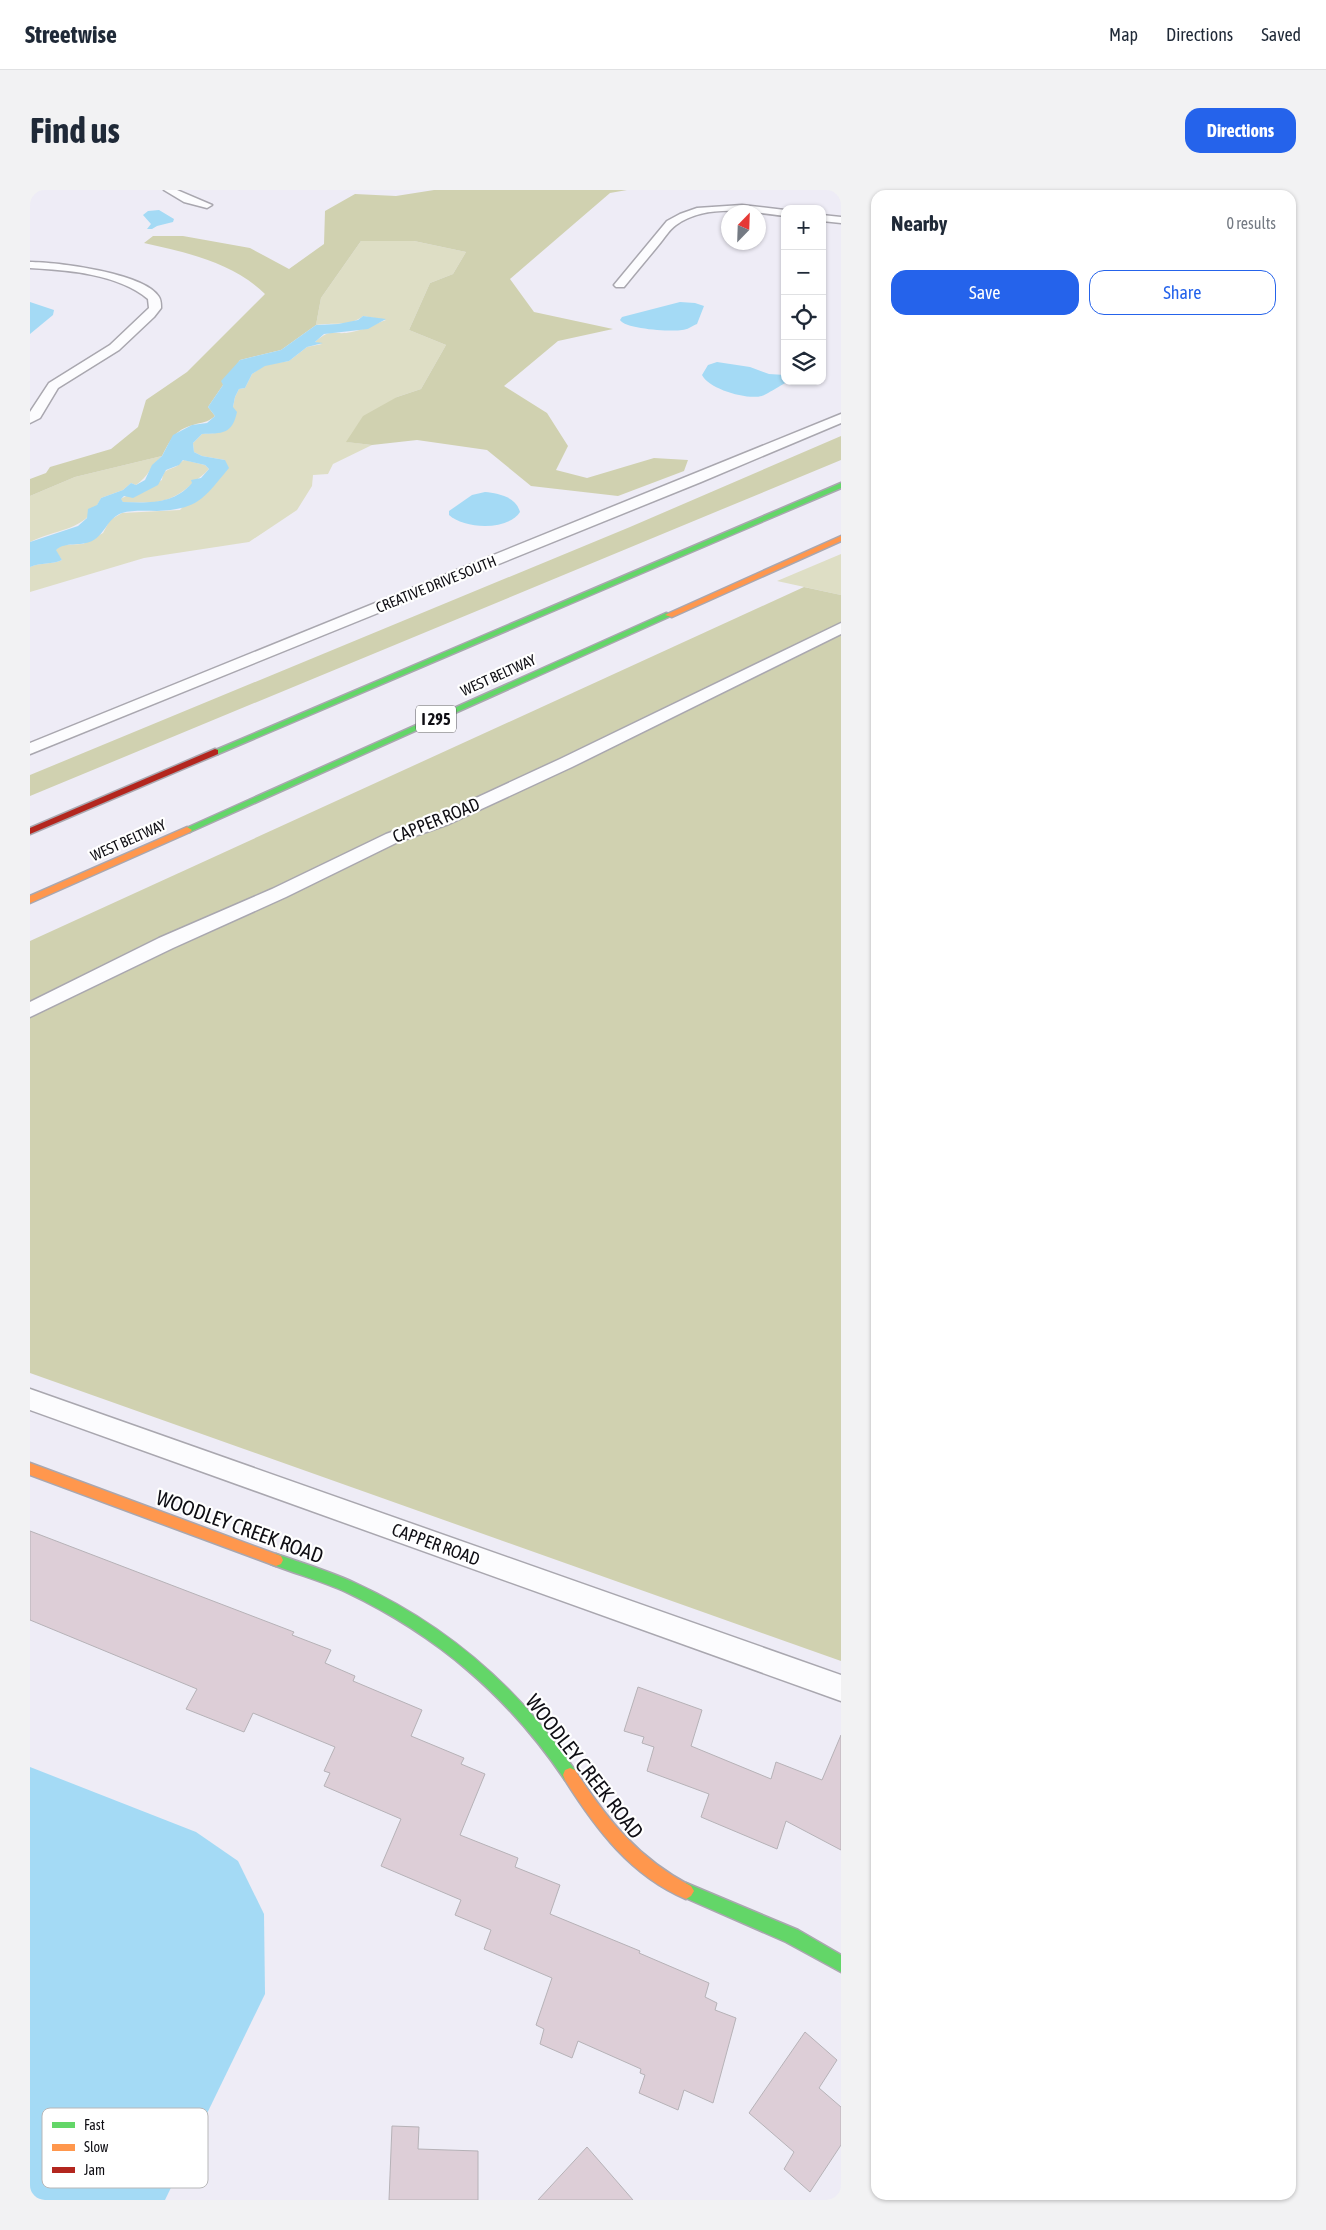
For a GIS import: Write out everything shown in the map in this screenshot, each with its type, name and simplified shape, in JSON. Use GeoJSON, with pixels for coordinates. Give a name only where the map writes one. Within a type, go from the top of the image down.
{"type":"FeatureCollection","features":[{"type":"Feature","properties":{"kind":"main road"},"geometry":{"type":"LineString","coordinates":[[30,831],[841,485]]}},
{"type":"Feature","properties":{"kind":"main road","name":"WEST BELTWAY"},"geometry":{"type":"LineString","coordinates":[[30,900],[841,538]]}},
{"type":"Feature","properties":{"kind":"main road","name":"WOODLEY CREEK ROAD"},"geometry":{"type":"LineString","coordinates":[[30,1469],[349,1587],[402,1614],[457,1651],[503,1693],[555,1751],[594,1814],[626,1850],[671,1884],[792,1936],[841,1964]]}},
{"type":"Feature","properties":{"kind":"street"},"geometry":{"type":"LineString","coordinates":[[169,190],[188,200],[207,206]]}},
{"type":"Feature","properties":{"kind":"street"},"geometry":{"type":"LineString","coordinates":[[620,285],[671,223],[678,218],[704,210],[721,209],[781,213]]}},
{"type":"Feature","properties":{"kind":"street"},"geometry":{"type":"LineString","coordinates":[[826,218],[841,220]]}},
{"type":"Feature","properties":{"kind":"street"},"geometry":{"type":"LineString","coordinates":[[30,265],[52,266],[119,279],[151,294],[155,299],[156,306],[116,347],[54,384],[45,395],[41,408],[30,419]]}},
{"type":"Feature","properties":{"kind":"street","name":"CREATIVE DRIVE SOUTH"},"geometry":{"type":"LineString","coordinates":[[30,749],[696,479],[841,418]]}},
{"type":"Feature","properties":{"kind":"street","name":"CAPPER ROAD"},"geometry":{"type":"LineString","coordinates":[[30,1010],[166,943],[279,893],[392,838],[443,820],[557,767],[841,628]]}},
{"type":"Feature","properties":{"kind":"street","name":"CAPPER ROAD"},"geometry":{"type":"LineString","coordinates":[[30,1399],[841,1688]]}},
{"type":"Feature","properties":{"kind":"green space"},"geometry":{"type":"Polygon","coordinates":[[[434,190],[627,190],[610,193],[510,279],[534,312],[613,329],[558,341],[504,386],[547,413],[568,446],[556,470],[587,478],[654,458],[688,460],[684,471],[618,496],[531,486],[487,450],[417,440],[372,445],[346,442],[363,416],[397,397],[421,389],[446,345],[409,330],[430,283],[453,274],[466,252],[414,241],[361,241],[321,298],[316,325],[281,350],[240,360],[208,407],[215,416],[177,433],[162,456],[75,477],[30,496],[30,479],[46,473],[50,467],[111,449],[138,427],[146,400],[187,372],[265,294],[252,283],[224,266],[193,255],[144,243],[153,236],[183,236],[250,248],[289,269],[324,244],[325,211],[355,194],[396,196],[434,190]]]}},
{"type":"Feature","properties":{"kind":"green space"},"geometry":{"type":"Polygon","coordinates":[[[361,241],[414,241],[466,252],[453,274],[430,283],[409,330],[446,345],[421,389],[397,397],[347,442],[372,445],[333,464],[328,474],[313,475],[312,486],[297,510],[249,542],[144,558],[30,592],[30,567],[62,560],[55,550],[62,545],[83,544],[103,533],[110,520],[122,513],[180,510],[225,460],[202,456],[194,452],[193,443],[202,434],[217,433],[233,407],[239,389],[245,388],[252,374],[265,365],[289,361],[307,347],[322,344],[315,342],[329,333],[356,331],[386,320],[363,316],[352,322],[316,325],[321,298],[361,241]]]}},
{"type":"Feature","properties":{"kind":"green space"},"geometry":{"type":"Polygon","coordinates":[[[841,436],[841,460],[30,796],[30,775],[630,527],[841,436]]]}},
{"type":"Feature","properties":{"kind":"green space"},"geometry":{"type":"Polygon","coordinates":[[[162,456],[147,475],[136,485],[131,483],[123,490],[101,498],[87,518],[70,528],[30,542],[30,496],[75,477],[162,456]]]}},
{"type":"Feature","properties":{"kind":"green space"},"geometry":{"type":"Polygon","coordinates":[[[184,460],[205,465],[209,469],[183,491],[168,499],[143,503],[123,502],[120,499],[162,480],[167,470],[177,466],[184,460]]]}},
{"type":"Feature","properties":{"kind":"green space"},"geometry":{"type":"Polygon","coordinates":[[[841,554],[841,595],[777,581],[841,554]]]}},
{"type":"Feature","properties":{"kind":"green space"},"geometry":{"type":"Polygon","coordinates":[[[804,587],[841,595],[841,1661],[30,1373],[30,941],[804,587]]]}},
{"type":"Feature","properties":{"kind":"water"},"geometry":{"type":"Polygon","coordinates":[[[159,210],[174,219],[173,222],[147,229],[151,224],[143,215],[148,211],[159,210]]]}},
{"type":"Feature","properties":{"kind":"water"},"geometry":{"type":"Polygon","coordinates":[[[30,302],[54,310],[53,315],[30,334],[30,302]]]}},
{"type":"Feature","properties":{"kind":"water"},"geometry":{"type":"Polygon","coordinates":[[[680,302],[704,306],[697,324],[686,329],[668,331],[630,326],[620,320],[622,317],[680,302]]]}},
{"type":"Feature","properties":{"kind":"water"},"geometry":{"type":"Polygon","coordinates":[[[363,316],[386,319],[368,329],[324,334],[315,342],[323,343],[307,347],[289,361],[265,366],[252,374],[245,388],[239,389],[235,397],[233,407],[237,412],[235,420],[229,429],[221,433],[202,434],[193,443],[194,452],[202,456],[225,460],[229,468],[206,495],[191,505],[182,508],[135,511],[117,515],[100,535],[92,541],[60,547],[56,550],[62,560],[30,567],[30,542],[78,526],[87,518],[88,509],[97,505],[101,498],[123,490],[131,483],[136,485],[145,480],[152,465],[162,456],[173,435],[192,425],[207,423],[215,416],[208,407],[223,385],[221,381],[240,360],[281,350],[316,325],[338,324],[358,320],[363,316]],[[183,460],[179,465],[166,470],[158,485],[133,498],[124,496],[121,499],[123,502],[152,502],[169,499],[185,490],[192,483],[191,480],[201,478],[209,469],[205,465],[183,460]]]}},
{"type":"Feature","properties":{"kind":"water"},"geometry":{"type":"Polygon","coordinates":[[[717,362],[750,367],[769,374],[781,375],[782,385],[762,396],[738,395],[720,389],[706,380],[702,375],[708,365],[717,362]]]}},
{"type":"Feature","properties":{"kind":"water"},"geometry":{"type":"Polygon","coordinates":[[[485,492],[495,493],[511,499],[520,512],[506,522],[486,526],[465,523],[449,515],[449,511],[472,495],[485,492]]]}},
{"type":"Feature","properties":{"kind":"water"},"geometry":{"type":"Polygon","coordinates":[[[30,1767],[196,1832],[238,1861],[264,1914],[265,1994],[208,2111],[208,2108],[42,2108],[42,2188],[171,2188],[165,2200],[30,2200],[30,1767]]]}},
{"type":"Feature","properties":{"kind":"building"},"geometry":{"type":"Polygon","coordinates":[[[30,1531],[294,1632],[292,1635],[331,1650],[325,1663],[355,1676],[353,1681],[422,1710],[411,1736],[464,1758],[461,1764],[485,1774],[460,1835],[518,1858],[515,1867],[560,1885],[550,1914],[640,1951],[639,1953],[709,1983],[705,1997],[717,2003],[715,2010],[736,2018],[713,2103],[684,2090],[678,2110],[639,2093],[645,2075],[640,2073],[641,2069],[578,2041],[572,2058],[540,2044],[544,2029],[536,2025],[552,1978],[484,1949],[491,1930],[455,1915],[461,1900],[381,1866],[401,1819],[324,1786],[330,1773],[324,1771],[335,1747],[253,1713],[244,1732],[186,1709],[197,1689],[30,1620],[30,1531]]]}},
{"type":"Feature","properties":{"kind":"building"},"geometry":{"type":"Polygon","coordinates":[[[638,1687],[702,1710],[691,1746],[771,1779],[776,1762],[822,1780],[841,1735],[841,1850],[786,1821],[777,1849],[701,1817],[709,1794],[647,1771],[654,1747],[642,1743],[644,1737],[624,1731],[638,1687]]]}},
{"type":"Feature","properties":{"kind":"building"},"geometry":{"type":"Polygon","coordinates":[[[805,2032],[837,2060],[819,2088],[841,2107],[841,2145],[810,2192],[784,2169],[794,2152],[749,2113],[805,2032]]]}},
{"type":"Feature","properties":{"kind":"building"},"geometry":{"type":"Polygon","coordinates":[[[392,2126],[419,2127],[418,2149],[478,2151],[478,2200],[389,2200],[392,2126]]]}},
{"type":"Feature","properties":{"kind":"building"},"geometry":{"type":"Polygon","coordinates":[[[587,2147],[633,2200],[538,2200],[587,2147]]]}},
{"type":"Feature","properties":{"kind":"traffic: fast"},"geometry":{"type":"LineString","coordinates":[[215,752],[841,485]]}},
{"type":"Feature","properties":{"kind":"traffic: fast"},"geometry":{"type":"LineString","coordinates":[[187,830],[669,615]]}},
{"type":"Feature","properties":{"kind":"traffic: fast"},"geometry":{"type":"LineString","coordinates":[[276,1560],[351,1588],[383,1604],[445,1643],[501,1690],[550,1745],[570,1775]]}},
{"type":"Feature","properties":{"kind":"traffic: fast"},"geometry":{"type":"LineString","coordinates":[[686,1891],[792,1936],[841,1964]]}},
{"type":"Feature","properties":{"kind":"traffic: slow"},"geometry":{"type":"LineString","coordinates":[[669,615],[841,538]]}},
{"type":"Feature","properties":{"kind":"traffic: slow"},"geometry":{"type":"LineString","coordinates":[[30,900],[187,830]]}},
{"type":"Feature","properties":{"kind":"traffic: slow"},"geometry":{"type":"LineString","coordinates":[[30,1469],[276,1560]]}},
{"type":"Feature","properties":{"kind":"traffic: slow"},"geometry":{"type":"LineString","coordinates":[[570,1775],[593,1810],[619,1842],[650,1870],[686,1891]]}},
{"type":"Feature","properties":{"kind":"traffic: jam"},"geometry":{"type":"LineString","coordinates":[[30,831],[215,752]]}}]}
